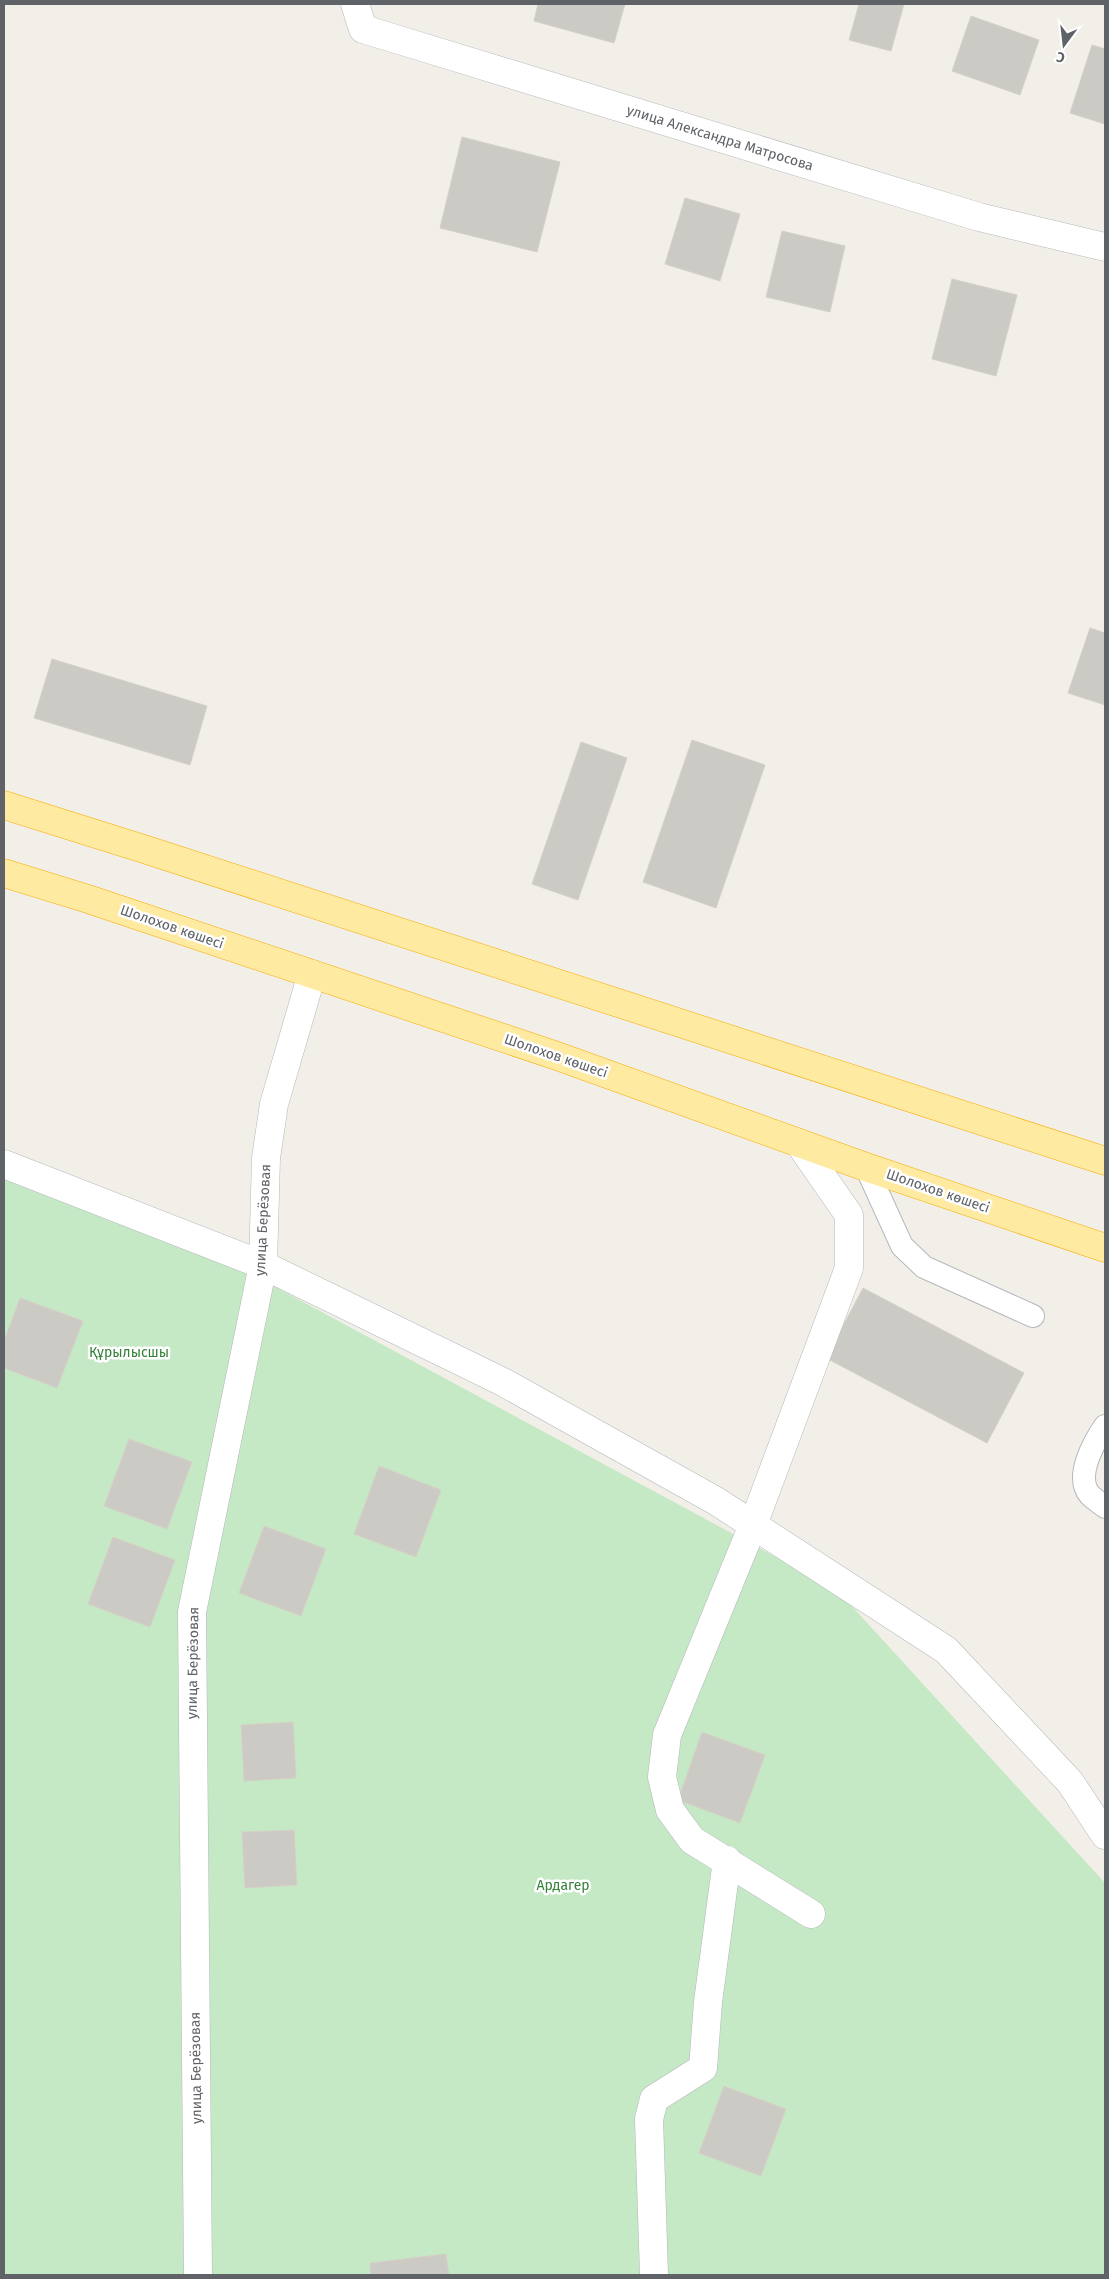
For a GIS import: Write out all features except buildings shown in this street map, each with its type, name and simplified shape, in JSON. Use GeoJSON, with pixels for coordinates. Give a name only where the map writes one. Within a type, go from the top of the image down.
{"type":"FeatureCollection","features":[{"type":"Feature","properties":{"kind":"highway"},"geometry":{"type":"LineString","coordinates":[[4,805],[1105,1161]]}},
{"type":"Feature","properties":{"kind":"highway","name":"Шолохов көшесі"},"geometry":{"type":"LineString","coordinates":[[4,874],[88,899],[557,1056],[866,1167],[1105,1248]]}},
{"type":"Feature","properties":{"kind":"street","name":"улица Александра Матросова"},"geometry":{"type":"LineString","coordinates":[[355,4],[363,29],[979,217],[1105,247]]}},
{"type":"Feature","properties":{"kind":"street","name":"улица Берёзовая"},"geometry":{"type":"LineString","coordinates":[[198,2275],[192,1612],[263,1265],[266,1158],[274,1104],[312,974]]}},
{"type":"Feature","properties":{"kind":"street"},"geometry":{"type":"LineString","coordinates":[[799,1143],[849,1215],[848,1268],[753,1525],[667,1734],[662,1777],[670,1810],[692,1840],[811,1914]]}},
{"type":"Feature","properties":{"kind":"street"},"geometry":{"type":"LineString","coordinates":[[4,1164],[263,1265],[503,1382],[716,1501],[946,1650],[1070,1782],[1105,1835]]}},
{"type":"Feature","properties":{"kind":"street"},"geometry":{"type":"LineString","coordinates":[[654,2275],[649,2119],[654,2099],[704,2068],[708,2002],[727,1860]]}},
{"type":"Feature","properties":{"kind":"lane"},"geometry":{"type":"LineString","coordinates":[[866,1167],[902,1246],[924,1267],[1033,1316]]}},
{"type":"Feature","properties":{"kind":"lane"},"geometry":{"type":"LineString","coordinates":[[1105,1426],[1091,1446],[1084,1474],[1088,1493],[1105,1507]]}},
{"type":"Feature","properties":{"kind":"green space","name":"Ардагер"},"geometry":{"type":"Polygon","coordinates":[[[4,1161],[190,1241],[837,1590],[1105,1883],[1105,2275],[4,2275],[4,1161]]]}},
{"type":"Feature","properties":{"kind":"park label","name":"Құрылысшы"},"geometry":{"type":"Point","coordinates":[129,1352]}}]}
